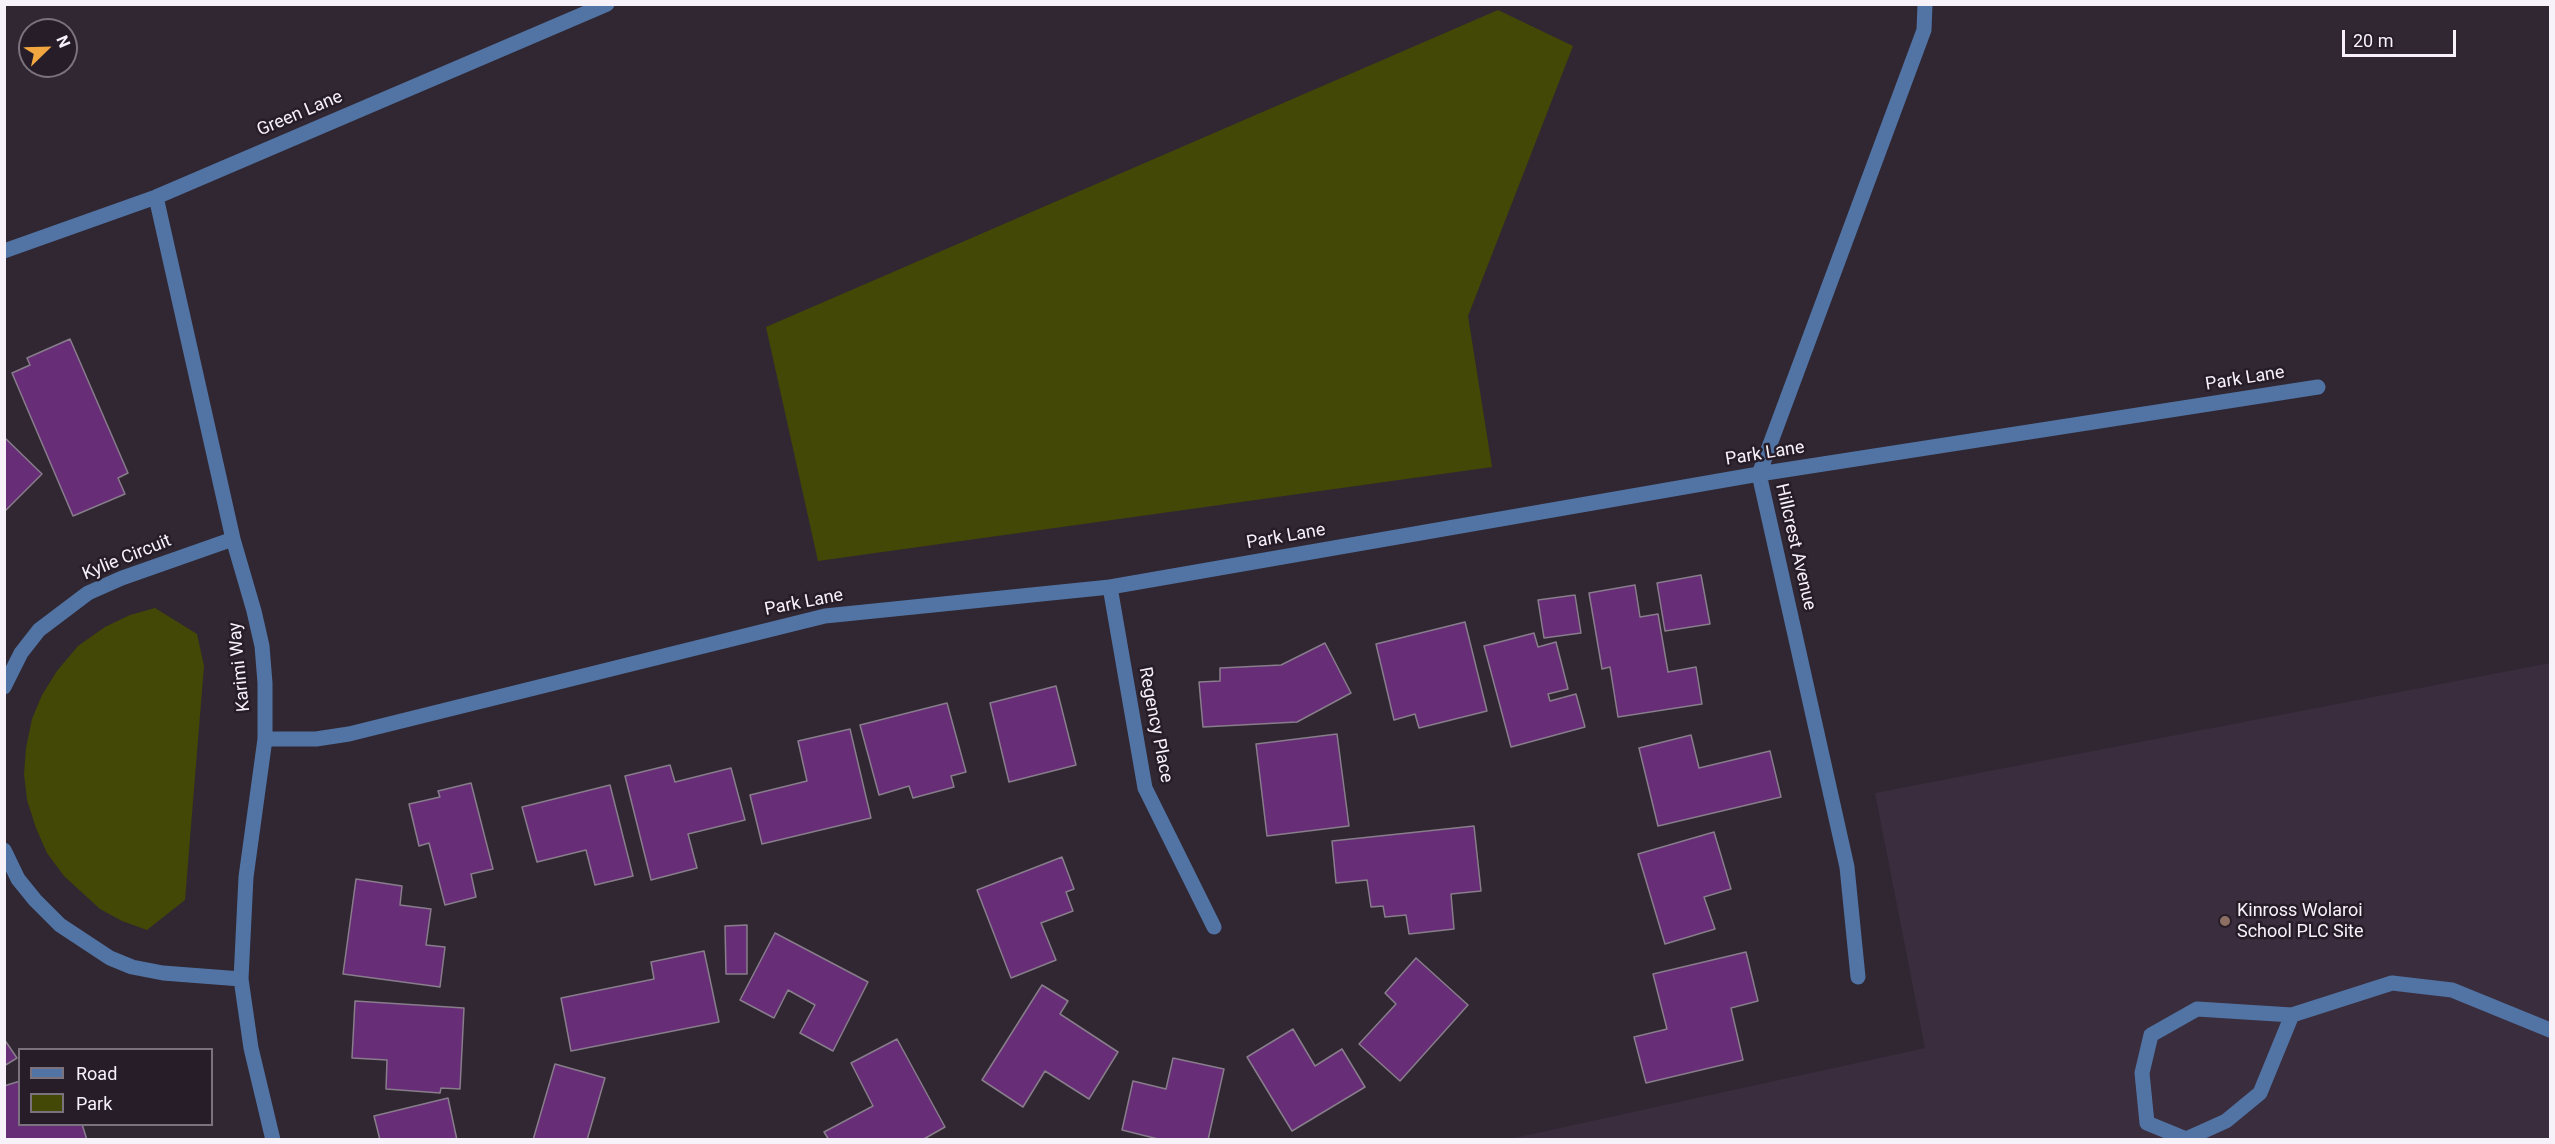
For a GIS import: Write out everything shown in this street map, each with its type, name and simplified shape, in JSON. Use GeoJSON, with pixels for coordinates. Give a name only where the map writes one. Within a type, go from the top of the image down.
{"type":"FeatureCollection","features":[{"type":"Feature","properties":{"kind":"street","name":"Green Lane"},"geometry":{"type":"LineString","coordinates":[[4,251],[156,197],[607,4]]}},
{"type":"Feature","properties":{"kind":"street","name":"Hillcrest Avenue"},"geometry":{"type":"LineString","coordinates":[[1858,977],[1847,867],[1759,474],[1924,30],[1924,4]]}},
{"type":"Feature","properties":{"kind":"street","name":"Karimi Way"},"geometry":{"type":"LineString","coordinates":[[156,197],[233,539],[255,611],[262,645],[265,739],[246,877],[241,979],[251,1048],[273,1140]]}},
{"type":"Feature","properties":{"kind":"street","name":"Park Lane"},"geometry":{"type":"LineString","coordinates":[[265,739],[316,739],[349,734],[825,616],[1110,587],[1759,474],[2318,387]]}},
{"type":"Feature","properties":{"kind":"street","name":"Kylie Circuit"},"geometry":{"type":"LineString","coordinates":[[4,687],[21,653],[39,630],[88,593],[233,539]]}},
{"type":"Feature","properties":{"kind":"street","name":"Regency Place"},"geometry":{"type":"LineString","coordinates":[[1110,587],[1145,788],[1214,927]]}},
{"type":"Feature","properties":{"kind":"street"},"geometry":{"type":"LineString","coordinates":[[4,850],[18,879],[35,900],[60,925],[110,958],[132,967],[163,974],[241,979]]}},
{"type":"Feature","properties":{"kind":"street"},"geometry":{"type":"LineString","coordinates":[[2292,1015],[2260,1093],[2226,1121],[2186,1139],[2147,1123],[2142,1072],[2151,1035],[2197,1009],[2292,1015],[2392,983],[2452,990],[2550,1030]]}},
{"type":"Feature","properties":{"kind":"shaded area","name":"Kinross Wolaroi School PLC Site"},"geometry":{"type":"Polygon","coordinates":[[[2550,663],[2550,1139],[1505,1140],[1925,1048],[1875,793],[2550,663]]]}},
{"type":"Feature","properties":{"kind":"green space"},"geometry":{"type":"Polygon","coordinates":[[[1498,10],[1573,46],[1468,316],[1492,467],[818,561],[766,327],[1498,10]]]}},
{"type":"Feature","properties":{"kind":"green space"},"geometry":{"type":"Polygon","coordinates":[[[155,608],[197,634],[204,666],[185,900],[147,930],[122,921],[100,909],[64,876],[47,853],[36,828],[27,800],[24,774],[32,719],[42,695],[57,671],[78,646],[105,627],[130,615],[155,608]]]}},
{"type":"Feature","properties":{"kind":"building"},"geometry":{"type":"Polygon","coordinates":[[[70,339],[128,473],[118,478],[125,494],[73,516],[12,373],[30,365],[27,358],[70,339]]]}},
{"type":"Feature","properties":{"kind":"building"},"geometry":{"type":"Polygon","coordinates":[[[4,437],[42,474],[4,512],[4,437]]]}},
{"type":"Feature","properties":{"kind":"building"},"geometry":{"type":"Polygon","coordinates":[[[1701,575],[1710,624],[1665,631],[1657,583],[1701,575]]]}},
{"type":"Feature","properties":{"kind":"building"},"geometry":{"type":"Polygon","coordinates":[[[1635,585],[1640,617],[1658,614],[1668,672],[1696,667],[1702,704],[1618,717],[1610,667],[1602,669],[1589,593],[1635,585]]]}},
{"type":"Feature","properties":{"kind":"building"},"geometry":{"type":"Polygon","coordinates":[[[1575,595],[1581,633],[1544,638],[1538,600],[1575,595]]]}},
{"type":"Feature","properties":{"kind":"building"},"geometry":{"type":"Polygon","coordinates":[[[1465,622],[1487,711],[1419,728],[1415,714],[1394,720],[1376,644],[1465,622]]]}},
{"type":"Feature","properties":{"kind":"building"},"geometry":{"type":"Polygon","coordinates":[[[1534,633],[1538,647],[1556,642],[1568,689],[1548,694],[1550,701],[1576,694],[1585,727],[1511,747],[1484,646],[1534,633]]]}},
{"type":"Feature","properties":{"kind":"building"},"geometry":{"type":"Polygon","coordinates":[[[1325,643],[1351,693],[1297,722],[1203,727],[1199,682],[1220,681],[1220,668],[1281,665],[1325,643]]]}},
{"type":"Feature","properties":{"kind":"building"},"geometry":{"type":"Polygon","coordinates":[[[1056,686],[1076,765],[1009,782],[990,703],[1056,686]]]}},
{"type":"Feature","properties":{"kind":"building"},"geometry":{"type":"Polygon","coordinates":[[[947,703],[966,772],[951,776],[954,787],[913,798],[909,786],[879,795],[860,725],[947,703]]]}},
{"type":"Feature","properties":{"kind":"building"},"geometry":{"type":"Polygon","coordinates":[[[850,729],[871,818],[762,844],[750,795],[807,781],[798,741],[850,729]]]}},
{"type":"Feature","properties":{"kind":"building"},"geometry":{"type":"Polygon","coordinates":[[[1337,734],[1349,826],[1267,836],[1256,744],[1337,734]]]}},
{"type":"Feature","properties":{"kind":"building"},"geometry":{"type":"Polygon","coordinates":[[[1691,735],[1699,768],[1770,751],[1781,797],[1658,826],[1639,748],[1691,735]]]}},
{"type":"Feature","properties":{"kind":"building"},"geometry":{"type":"Polygon","coordinates":[[[670,765],[675,782],[731,768],[745,820],[688,834],[697,868],[651,880],[625,776],[670,765]]]}},
{"type":"Feature","properties":{"kind":"building"},"geometry":{"type":"Polygon","coordinates":[[[471,783],[493,869],[471,874],[476,897],[445,905],[429,843],[419,846],[409,804],[440,797],[438,791],[471,783]]]}},
{"type":"Feature","properties":{"kind":"building"},"geometry":{"type":"Polygon","coordinates":[[[610,785],[633,876],[595,885],[586,850],[537,862],[522,807],[610,785]]]}},
{"type":"Feature","properties":{"kind":"building"},"geometry":{"type":"Polygon","coordinates":[[[1474,826],[1481,891],[1451,894],[1454,929],[1409,934],[1406,915],[1385,917],[1383,906],[1371,907],[1367,880],[1336,883],[1332,841],[1474,826]]]}},
{"type":"Feature","properties":{"kind":"building"},"geometry":{"type":"Polygon","coordinates":[[[1714,832],[1731,889],[1704,897],[1715,929],[1665,944],[1638,854],[1714,832]]]}},
{"type":"Feature","properties":{"kind":"building"},"geometry":{"type":"Polygon","coordinates":[[[1062,857],[1074,889],[1066,892],[1073,911],[1041,923],[1056,960],[1011,978],[977,890],[1062,857]]]}},
{"type":"Feature","properties":{"kind":"building"},"geometry":{"type":"Polygon","coordinates":[[[356,879],[402,886],[400,905],[431,909],[426,945],[445,947],[440,987],[343,974],[356,879]]]}},
{"type":"Feature","properties":{"kind":"building"},"geometry":{"type":"Polygon","coordinates":[[[747,925],[747,974],[726,974],[725,926],[747,925]]]}},
{"type":"Feature","properties":{"kind":"building"},"geometry":{"type":"Polygon","coordinates":[[[775,933],[868,982],[833,1051],[800,1033],[815,1005],[788,990],[774,1018],[740,1000],[775,933]]]}},
{"type":"Feature","properties":{"kind":"building"},"geometry":{"type":"Polygon","coordinates":[[[704,951],[719,1022],[571,1051],[561,998],[654,979],[651,962],[704,951]]]}},
{"type":"Feature","properties":{"kind":"building"},"geometry":{"type":"Polygon","coordinates":[[[1746,952],[1758,1001],[1731,1008],[1743,1060],[1646,1083],[1634,1037],[1667,1029],[1653,974],[1746,952]]]}},
{"type":"Feature","properties":{"kind":"building"},"geometry":{"type":"Polygon","coordinates":[[[1416,958],[1468,1005],[1400,1081],[1359,1044],[1396,1004],[1385,993],[1416,958]]]}},
{"type":"Feature","properties":{"kind":"building"},"geometry":{"type":"Polygon","coordinates":[[[1042,985],[1068,1001],[1060,1014],[1118,1052],[1089,1099],[1045,1071],[1023,1107],[982,1080],[1042,985]]]}},
{"type":"Feature","properties":{"kind":"building"},"geometry":{"type":"Polygon","coordinates":[[[355,1001],[464,1008],[460,1089],[441,1088],[440,1093],[386,1089],[387,1060],[352,1058],[355,1001]]]}},
{"type":"Feature","properties":{"kind":"building"},"geometry":{"type":"Polygon","coordinates":[[[1293,1029],[1315,1066],[1342,1049],[1365,1087],[1292,1131],[1247,1057],[1293,1029]]]}},
{"type":"Feature","properties":{"kind":"building"},"geometry":{"type":"Polygon","coordinates":[[[4,1039],[17,1058],[4,1066],[4,1039]]]}},
{"type":"Feature","properties":{"kind":"building"},"geometry":{"type":"Polygon","coordinates":[[[897,1039],[945,1127],[922,1140],[829,1140],[824,1132],[873,1106],[851,1063],[897,1039]]]}},
{"type":"Feature","properties":{"kind":"building"},"geometry":{"type":"Polygon","coordinates":[[[1173,1058],[1224,1069],[1208,1140],[1162,1140],[1122,1130],[1133,1081],[1166,1089],[1173,1058]]]}},
{"type":"Feature","properties":{"kind":"building"},"geometry":{"type":"Polygon","coordinates":[[[555,1064],[605,1078],[587,1140],[533,1140],[555,1064]]]}},
{"type":"Feature","properties":{"kind":"building"},"geometry":{"type":"Polygon","coordinates":[[[18,1082],[18,1126],[83,1126],[87,1140],[4,1140],[4,1086],[18,1082]]]}},
{"type":"Feature","properties":{"kind":"building"},"geometry":{"type":"Polygon","coordinates":[[[448,1098],[457,1140],[380,1140],[374,1116],[448,1098]]]}},
{"type":"Feature","properties":{"kind":"place","name":"Kinross Wolaroi School PLC Site"},"geometry":{"type":"Point","coordinates":[2225,921]}}]}
